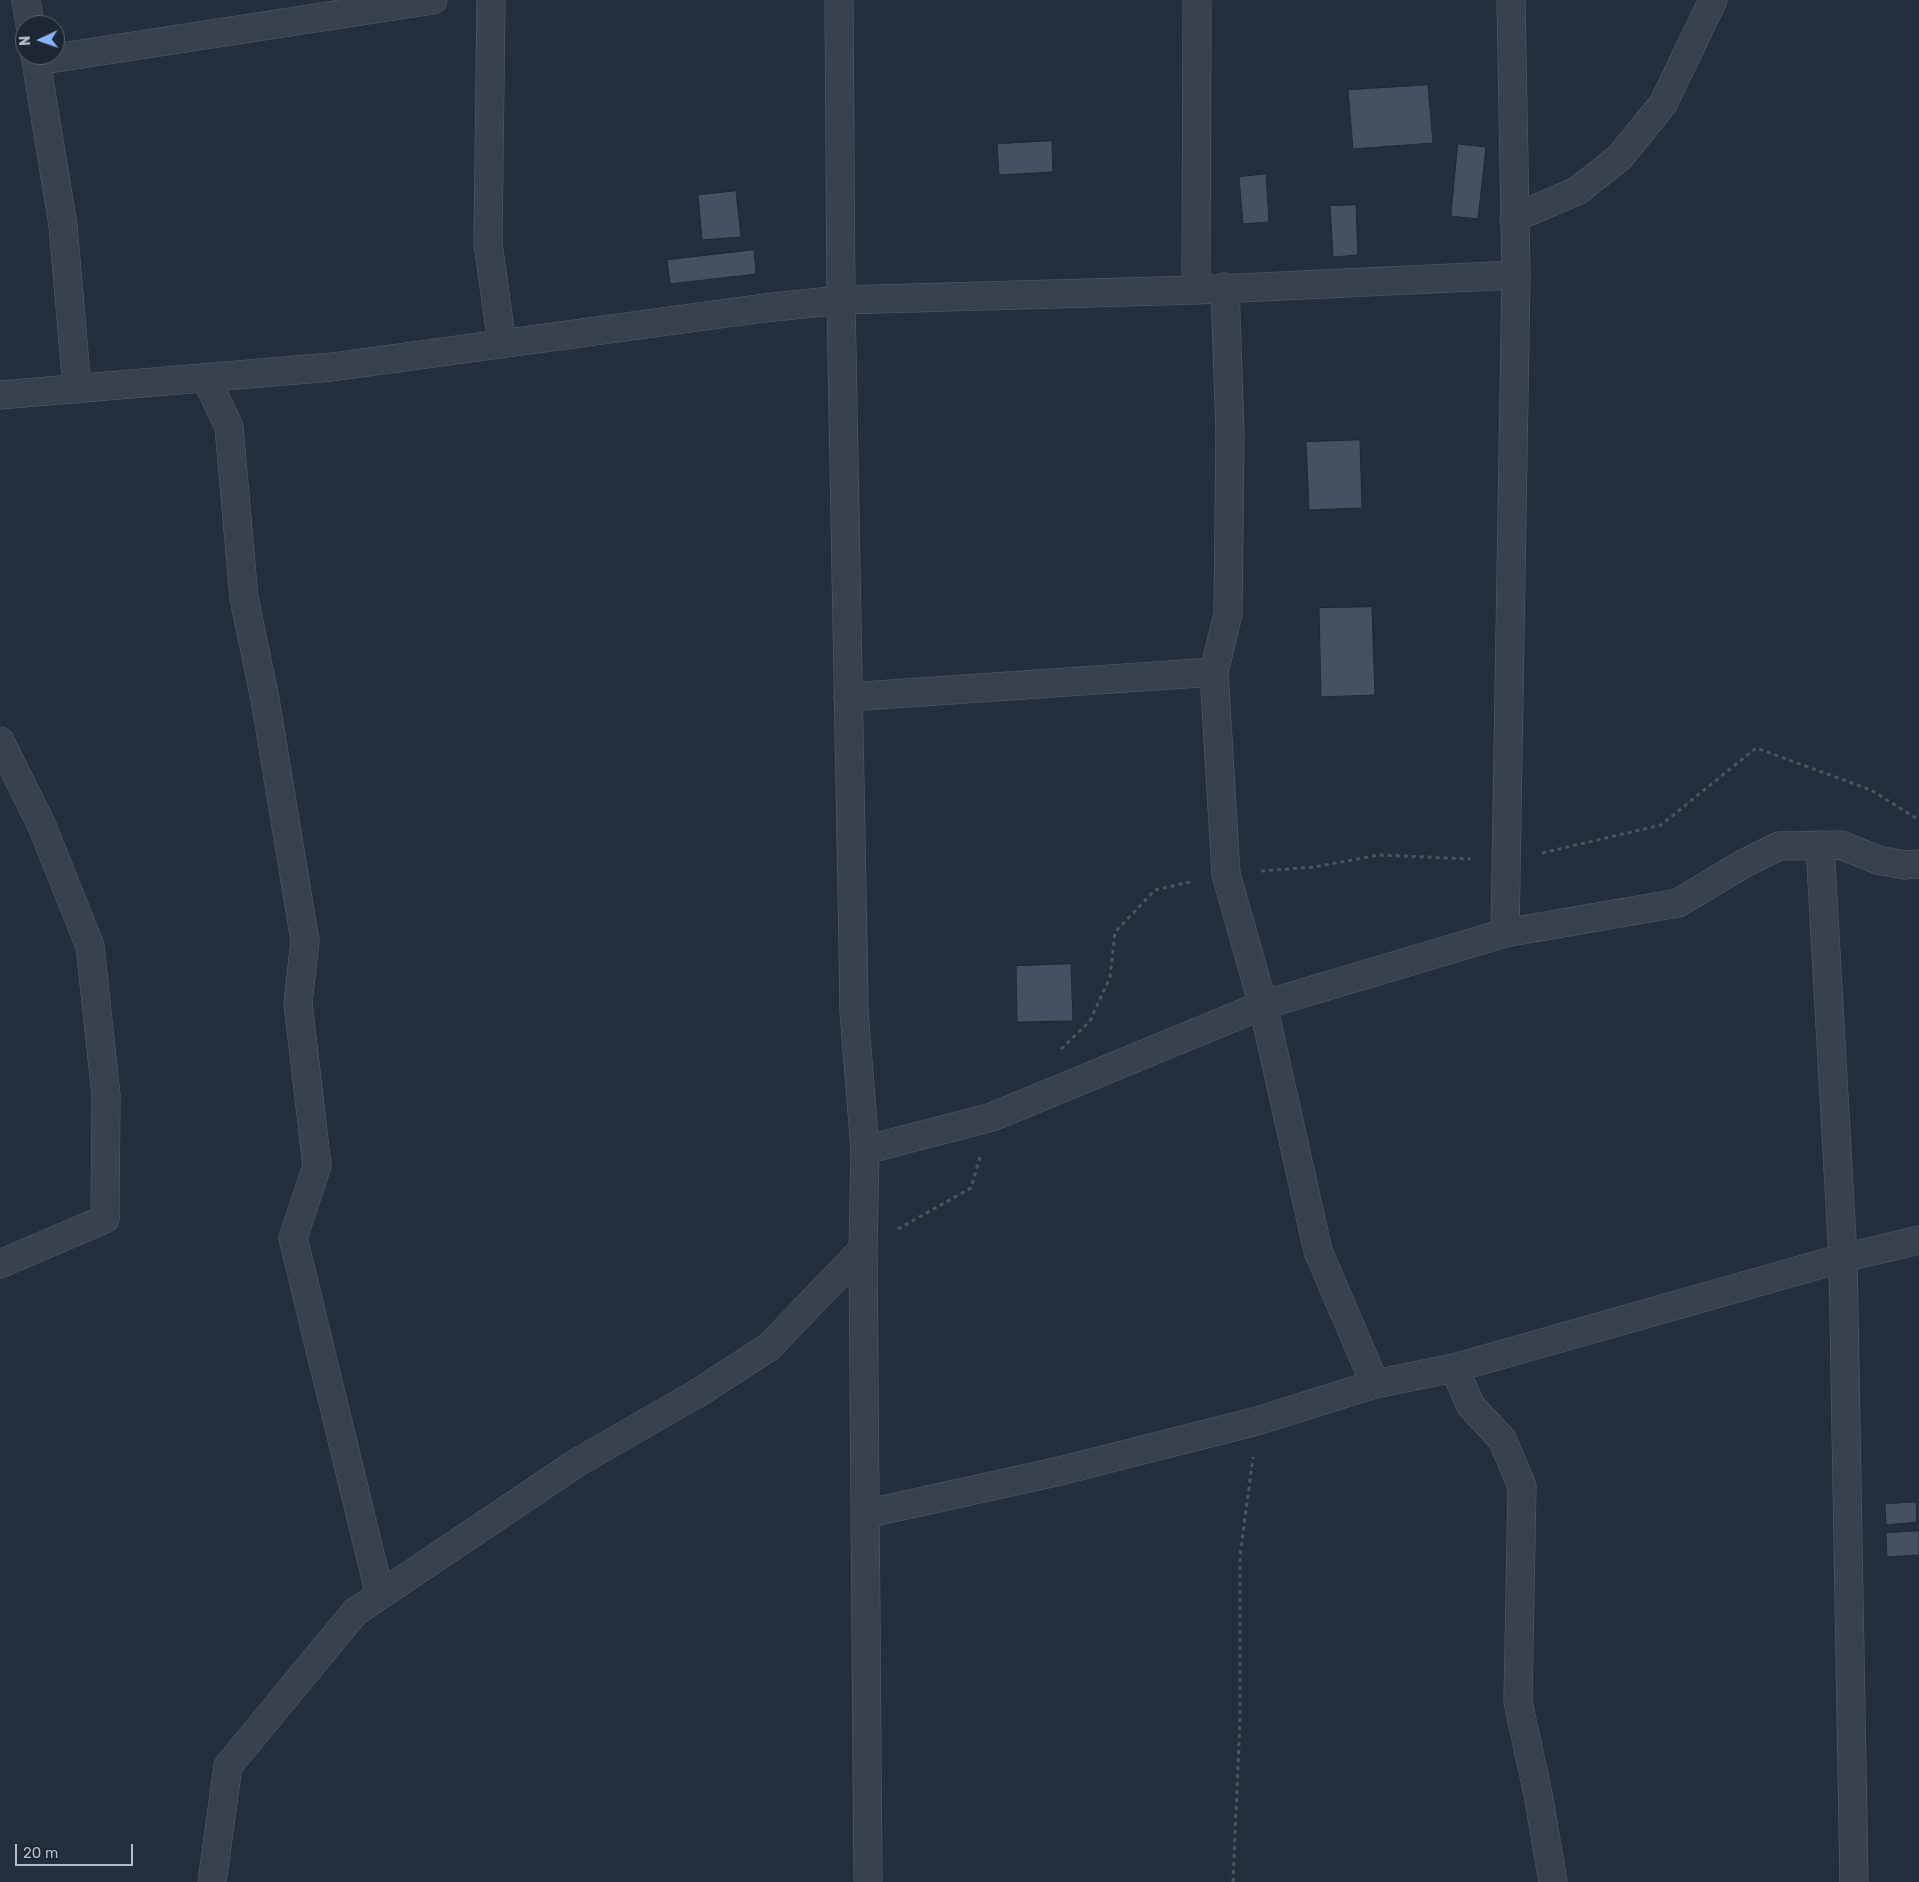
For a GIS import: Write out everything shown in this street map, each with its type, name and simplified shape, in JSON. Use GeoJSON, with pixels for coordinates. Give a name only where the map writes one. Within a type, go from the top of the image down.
{"type":"FeatureCollection","features":[{"type":"Feature","properties":{"kind":"street"},"geometry":{"type":"LineString","coordinates":[[26,0],[28,15]]}},
{"type":"Feature","properties":{"kind":"street"},"geometry":{"type":"LineString","coordinates":[[65,54],[433,0]]}},
{"type":"Feature","properties":{"kind":"street"},"geometry":{"type":"LineString","coordinates":[[491,0],[488,243],[502,344]]}},
{"type":"Feature","properties":{"kind":"street"},"geometry":{"type":"LineString","coordinates":[[839,0],[841,300],[854,1011],[865,1150],[863,1250],[868,1882]]}},
{"type":"Feature","properties":{"kind":"street"},"geometry":{"type":"LineString","coordinates":[[1196,290],[1197,0]]}},
{"type":"Feature","properties":{"kind":"street"},"geometry":{"type":"LineString","coordinates":[[1505,933],[1516,275],[1511,0]]}},
{"type":"Feature","properties":{"kind":"street"},"geometry":{"type":"LineString","coordinates":[[1514,218],[1577,192],[1619,158],[1663,104],[1713,0]]}},
{"type":"Feature","properties":{"kind":"street"},"geometry":{"type":"LineString","coordinates":[[36,65],[63,225],[77,389]]}},
{"type":"Feature","properties":{"kind":"street"},"geometry":{"type":"LineString","coordinates":[[0,395],[332,367],[764,308],[841,300],[1196,290],[1225,287],[1516,275]]}},
{"type":"Feature","properties":{"kind":"street"},"geometry":{"type":"LineString","coordinates":[[1225,287],[1230,433],[1228,614],[1214,672],[1226,874],[1263,1005],[1318,1251],[1375,1384]]}},
{"type":"Feature","properties":{"kind":"street"},"geometry":{"type":"LineString","coordinates":[[206,378],[230,427],[244,598],[264,698],[305,941],[298,1003],[317,1166],[293,1238],[380,1595]]}},
{"type":"Feature","properties":{"kind":"street"},"geometry":{"type":"LineString","coordinates":[[848,697],[1214,672]]}},
{"type":"Feature","properties":{"kind":"street"},"geometry":{"type":"LineString","coordinates":[[0,741],[42,826],[90,946],[106,1095],[105,1219],[0,1264]]}},
{"type":"Feature","properties":{"kind":"street"},"geometry":{"type":"LineString","coordinates":[[865,1150],[992,1117],[1263,1005],[1505,933],[1678,903],[1743,864],[1779,846],[1841,845],[1878,860],[1904,865],[1919,864]]}},
{"type":"Feature","properties":{"kind":"street"},"geometry":{"type":"LineString","coordinates":[[1820,846],[1843,1258],[1854,1882]]}},
{"type":"Feature","properties":{"kind":"street"},"geometry":{"type":"LineString","coordinates":[[865,1514],[1060,1471],[1258,1421],[1375,1384],[1454,1368],[1843,1258],[1919,1240]]}},
{"type":"Feature","properties":{"kind":"street"},"geometry":{"type":"LineString","coordinates":[[212,1882],[228,1766],[355,1612],[578,1462],[698,1393],[769,1347],[863,1250]]}},
{"type":"Feature","properties":{"kind":"street"},"geometry":{"type":"LineString","coordinates":[[1454,1368],[1471,1406],[1502,1439],[1522,1486],[1518,1702],[1538,1794],[1553,1882]]}},
{"type":"Feature","properties":{"kind":"path"},"geometry":{"type":"LineString","coordinates":[[1055,1055],[1090,1021],[1110,977],[1115,932],[1155,890],[1226,874],[1314,867],[1379,855],[1507,861],[1662,825],[1756,748],[1871,790],[1919,820]]}},
{"type":"Feature","properties":{"kind":"path"},"geometry":{"type":"LineString","coordinates":[[863,1250],[971,1188],[992,1117]]}},
{"type":"Feature","properties":{"kind":"path"},"geometry":{"type":"LineString","coordinates":[[1233,1882],[1240,1719],[1240,1556],[1258,1421]]}},
{"type":"Feature","properties":{"kind":"building"},"geometry":{"type":"Polygon","coordinates":[[[1428,85],[1433,143],[1353,149],[1348,90],[1428,85]]]}},
{"type":"Feature","properties":{"kind":"building"},"geometry":{"type":"Polygon","coordinates":[[[1052,141],[1053,172],[999,175],[997,144],[1052,141]]]}},
{"type":"Feature","properties":{"kind":"building"},"geometry":{"type":"Polygon","coordinates":[[[1458,144],[1486,147],[1478,219],[1451,216],[1458,144]]]}},
{"type":"Feature","properties":{"kind":"building"},"geometry":{"type":"Polygon","coordinates":[[[1266,174],[1269,222],[1243,224],[1239,177],[1266,174]]]}},
{"type":"Feature","properties":{"kind":"building"},"geometry":{"type":"Polygon","coordinates":[[[736,191],[741,237],[702,240],[698,195],[736,191]]]}},
{"type":"Feature","properties":{"kind":"building"},"geometry":{"type":"Polygon","coordinates":[[[1356,205],[1358,255],[1333,257],[1330,206],[1356,205]]]}},
{"type":"Feature","properties":{"kind":"building"},"geometry":{"type":"Polygon","coordinates":[[[754,250],[756,274],[670,284],[667,260],[754,250]]]}},
{"type":"Feature","properties":{"kind":"building"},"geometry":{"type":"Polygon","coordinates":[[[1360,440],[1362,508],[1309,510],[1306,442],[1360,440]]]}},
{"type":"Feature","properties":{"kind":"building"},"geometry":{"type":"Polygon","coordinates":[[[1372,607],[1375,695],[1321,697],[1319,608],[1372,607]]]}},
{"type":"Feature","properties":{"kind":"building"},"geometry":{"type":"Polygon","coordinates":[[[1071,964],[1073,1021],[1017,1022],[1016,966],[1071,964]]]}},
{"type":"Feature","properties":{"kind":"building"},"geometry":{"type":"Polygon","coordinates":[[[1916,1502],[1917,1522],[1886,1525],[1885,1504],[1916,1502]]]}},
{"type":"Feature","properties":{"kind":"building"},"geometry":{"type":"Polygon","coordinates":[[[1919,1531],[1919,1555],[1887,1557],[1886,1533],[1919,1531]]]}}]}
